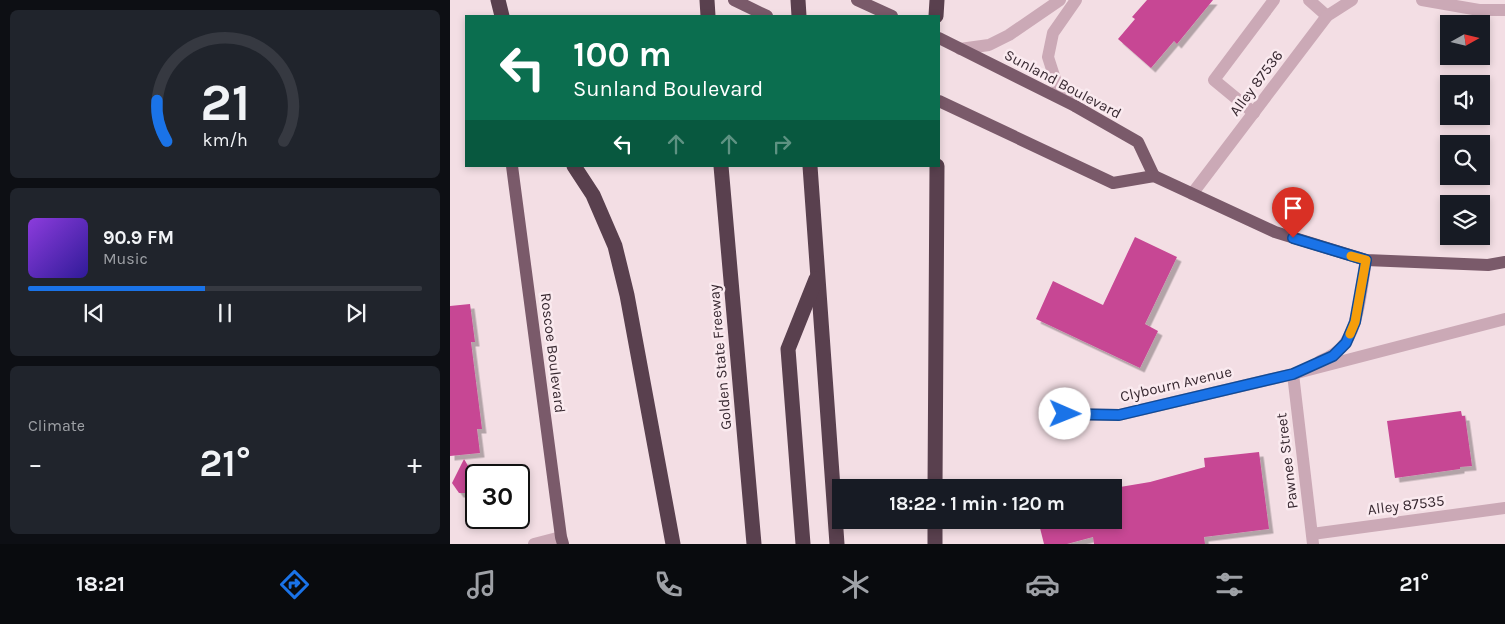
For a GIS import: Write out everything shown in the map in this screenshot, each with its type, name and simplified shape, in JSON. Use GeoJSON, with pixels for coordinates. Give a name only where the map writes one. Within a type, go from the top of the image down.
{"type":"FeatureCollection","features":[{"type":"Feature","properties":{"kind":"highway"},"geometry":{"type":"LineString","coordinates":[[498,0],[502,15]]}},
{"type":"Feature","properties":{"kind":"highway"},"geometry":{"type":"LineString","coordinates":[[707,0],[708,15]]}},
{"type":"Feature","properties":{"kind":"highway"},"geometry":{"type":"LineString","coordinates":[[798,0],[799,15]]}},
{"type":"Feature","properties":{"kind":"highway"},"geometry":{"type":"LineString","coordinates":[[936,15],[937,0]]}},
{"type":"Feature","properties":{"kind":"highway"},"geometry":{"type":"LineString","coordinates":[[575,167],[592,196],[615,246],[627,295],[673,544]]}},
{"type":"Feature","properties":{"kind":"highway","name":"Golden State Freeway"},"geometry":{"type":"LineString","coordinates":[[721,167],[754,544]]}},
{"type":"Feature","properties":{"kind":"highway"},"geometry":{"type":"LineString","coordinates":[[810,167],[837,544]]}},
{"type":"Feature","properties":{"kind":"highway"},"geometry":{"type":"LineString","coordinates":[[935,479],[937,167]]}},
{"type":"Feature","properties":{"kind":"highway"},"geometry":{"type":"LineString","coordinates":[[803,544],[788,349],[818,276]]}},
{"type":"Feature","properties":{"kind":"highway"},"geometry":{"type":"LineString","coordinates":[[935,529],[935,544]]}},
{"type":"Feature","properties":{"kind":"main road"},"geometry":{"type":"LineString","coordinates":[[493,0],[494,15]]}},
{"type":"Feature","properties":{"kind":"main road"},"geometry":{"type":"LineString","coordinates":[[734,0],[764,15]]}},
{"type":"Feature","properties":{"kind":"main road"},"geometry":{"type":"LineString","coordinates":[[857,0],[890,15]]}},
{"type":"Feature","properties":{"kind":"main road","name":"Sunland Boulevard"},"geometry":{"type":"LineString","coordinates":[[940,39],[1076,106],[1138,142],[1154,176]]}},
{"type":"Feature","properties":{"kind":"main road"},"geometry":{"type":"LineString","coordinates":[[940,101],[1114,183],[1154,176],[1275,232],[1366,260],[1488,264],[1505,262]]}},
{"type":"Feature","properties":{"kind":"main road","name":"Roscoe Boulevard"},"geometry":{"type":"LineString","coordinates":[[512,167],[562,541]]}},
{"type":"Feature","properties":{"kind":"street"},"geometry":{"type":"LineString","coordinates":[[960,49],[988,45],[1009,36],[1060,0]]}},
{"type":"Feature","properties":{"kind":"street"},"geometry":{"type":"LineString","coordinates":[[1076,0],[1053,34],[1048,57],[1057,84],[1076,106]]}},
{"type":"Feature","properties":{"kind":"street"},"geometry":{"type":"LineString","coordinates":[[1254,113],[1214,80],[1274,0]]}},
{"type":"Feature","properties":{"kind":"street"},"geometry":{"type":"LineString","coordinates":[[1309,0],[1327,16]]}},
{"type":"Feature","properties":{"kind":"street","name":"Alley 87536"},"geometry":{"type":"LineString","coordinates":[[1192,194],[1327,16],[1352,0]]}},
{"type":"Feature","properties":{"kind":"street"},"geometry":{"type":"LineString","coordinates":[[1422,0],[1479,10],[1505,10]]}},
{"type":"Feature","properties":{"kind":"street","name":"Clybourn Avenue"},"geometry":{"type":"LineString","coordinates":[[1293,374],[1333,356],[1346,343],[1355,322],[1366,260]]}},
{"type":"Feature","properties":{"kind":"street","name":"Clybourn Avenue"},"geometry":{"type":"LineString","coordinates":[[1065,414],[1119,415],[1293,374],[1505,319]]}},
{"type":"Feature","properties":{"kind":"street","name":"Pawnee Street"},"geometry":{"type":"LineString","coordinates":[[1293,374],[1312,539]]}},
{"type":"Feature","properties":{"kind":"street","name":"Alley 87535"},"geometry":{"type":"LineString","coordinates":[[1312,539],[1505,508]]}},
{"type":"Feature","properties":{"kind":"street"},"geometry":{"type":"LineString","coordinates":[[534,544],[562,541]]}},
{"type":"Feature","properties":{"kind":"building"},"geometry":{"type":"Polygon","coordinates":[[[1147,0],[1213,0],[1177,44],[1174,41],[1151,68],[1118,39],[1135,19],[1132,17],[1147,0]]]}},
{"type":"Feature","properties":{"kind":"building"},"geometry":{"type":"Polygon","coordinates":[[[1135,237],[1177,257],[1145,324],[1158,331],[1140,368],[1036,319],[1053,281],[1103,305],[1135,237]]]}},
{"type":"Feature","properties":{"kind":"building"},"geometry":{"type":"Polygon","coordinates":[[[470,304],[475,342],[471,342],[482,429],[477,429],[480,453],[450,456],[450,306],[470,304]]]}},
{"type":"Feature","properties":{"kind":"building"},"geometry":{"type":"Polygon","coordinates":[[[1461,411],[1462,416],[1465,416],[1472,466],[1395,478],[1387,421],[1461,411]]]}},
{"type":"Feature","properties":{"kind":"building"},"geometry":{"type":"Polygon","coordinates":[[[1259,452],[1269,529],[1204,537],[1205,544],[1094,544],[1093,537],[1067,544],[1044,544],[1040,529],[1122,529],[1122,487],[1150,482],[1205,467],[1204,458],[1259,452]]]}},
{"type":"Feature","properties":{"kind":"building"},"geometry":{"type":"Polygon","coordinates":[[[464,459],[467,464],[465,464],[465,493],[459,493],[452,483],[464,459]]]}},
{"type":"Feature","properties":{"kind":"slow traffic"},"geometry":{"type":"LineString","coordinates":[[1350,334],[1355,322],[1366,260],[1351,256]]}},
{"type":"Feature","properties":{"kind":"route"},"geometry":{"type":"LineString","coordinates":[[1065,414],[1119,415],[1293,374],[1333,356],[1346,343],[1355,322],[1366,260],[1293,238]]}}]}
